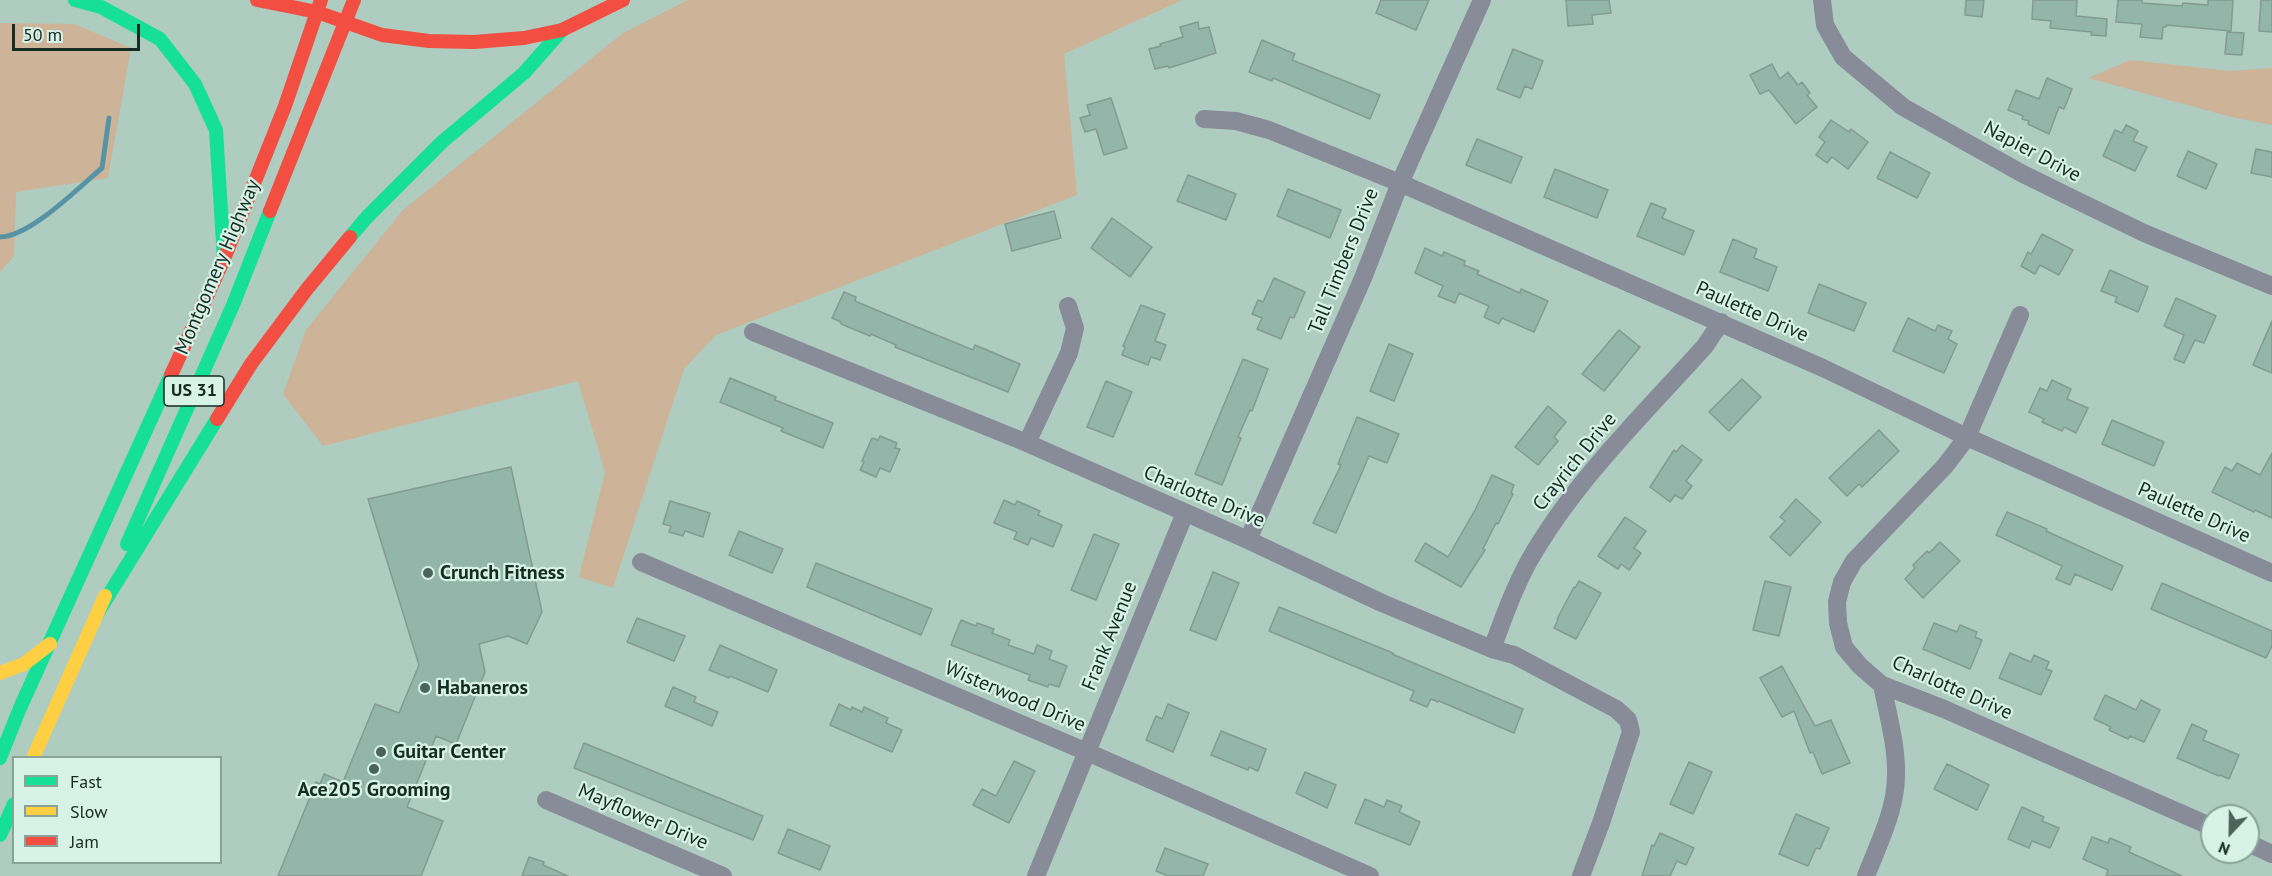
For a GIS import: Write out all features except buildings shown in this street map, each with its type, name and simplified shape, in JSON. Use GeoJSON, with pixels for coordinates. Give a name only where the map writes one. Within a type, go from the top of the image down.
{"type":"FeatureCollection","features":[{"type":"Feature","properties":{"kind":"main road"},"geometry":{"type":"LineString","coordinates":[[75,0],[101,7],[160,39],[195,84],[216,130],[224,259]]}},
{"type":"Feature","properties":{"kind":"main road"},"geometry":{"type":"LineString","coordinates":[[257,0],[319,6],[347,22],[382,35],[429,41],[498,41],[562,30],[623,0]]}},
{"type":"Feature","properties":{"kind":"main road","name":"Montgomery Highway"},"geometry":{"type":"LineString","coordinates":[[34,756],[233,304],[354,0]]}},
{"type":"Feature","properties":{"kind":"main road","name":"Montgomery Highway"},"geometry":{"type":"LineString","coordinates":[[1,756],[20,708],[224,259],[285,106],[319,6]]}},
{"type":"Feature","properties":{"kind":"main road"},"geometry":{"type":"LineString","coordinates":[[97,614],[251,364],[307,289],[368,216],[442,142],[524,73],[562,30]]}},
{"type":"Feature","properties":{"kind":"main road"},"geometry":{"type":"LineString","coordinates":[[0,673],[24,664],[50,644]]}},
{"type":"Feature","properties":{"kind":"main road"},"geometry":{"type":"LineString","coordinates":[[0,730],[1,756]]}},
{"type":"Feature","properties":{"kind":"main road"},"geometry":{"type":"LineString","coordinates":[[0,835],[12,808]]}},
{"type":"Feature","properties":{"kind":"street","name":"Tall Timbers Drive"},"geometry":{"type":"LineString","coordinates":[[1248,540],[1363,278],[1400,183],[1482,0]]}},
{"type":"Feature","properties":{"kind":"street","name":"Napier Drive"},"geometry":{"type":"LineString","coordinates":[[1822,0],[1825,25],[1843,57],[1903,107],[2023,174],[2078,201],[2144,232],[2272,286]]}},
{"type":"Feature","properties":{"kind":"street","name":"Paulette Drive"},"geometry":{"type":"LineString","coordinates":[[1204,119],[1236,121],[1269,130],[1400,183],[1721,322],[1967,437],[2272,573]]}},
{"type":"Feature","properties":{"kind":"street"},"geometry":{"type":"LineString","coordinates":[[1027,443],[1069,353],[1075,328],[1068,306]]}},
{"type":"Feature","properties":{"kind":"street","name":"Charlotte Drive"},"geometry":{"type":"LineString","coordinates":[[2020,315],[1967,437],[1945,466],[1854,561],[1842,582],[1837,602],[1838,623],[1844,647],[1860,666],[1882,684],[2200,822]]}},
{"type":"Feature","properties":{"kind":"street","name":"Crayrich Drive"},"geometry":{"type":"LineString","coordinates":[[1492,649],[1525,569],[1557,519],[1591,472],[1705,346],[1721,322]]}},
{"type":"Feature","properties":{"kind":"street","name":"Charlotte Drive"},"geometry":{"type":"LineString","coordinates":[[753,332],[1027,443],[1248,540],[1382,603],[1492,649],[1514,655],[1616,709],[1628,720],[1631,732],[1581,876]]}},
{"type":"Feature","properties":{"kind":"street","name":"Frank Avenue"},"geometry":{"type":"LineString","coordinates":[[1036,876],[1185,513]]}},
{"type":"Feature","properties":{"kind":"street","name":"Wisterwood Drive"},"geometry":{"type":"LineString","coordinates":[[640,562],[1370,876]]}},
{"type":"Feature","properties":{"kind":"street"},"geometry":{"type":"LineString","coordinates":[[1866,876],[1889,816],[1896,772],[1882,684]]}},
{"type":"Feature","properties":{"kind":"street","name":"Mayflower Drive"},"geometry":{"type":"LineString","coordinates":[[546,800],[723,876]]}},
{"type":"Feature","properties":{"kind":"shaded area"},"geometry":{"type":"Polygon","coordinates":[[[688,0],[1182,0],[1064,54],[1077,195],[716,335],[684,369],[613,588],[579,577],[605,472],[578,381],[323,446],[283,394],[306,330],[403,210],[623,33],[688,0]]]}},
{"type":"Feature","properties":{"kind":"shaded area"},"geometry":{"type":"Polygon","coordinates":[[[0,23],[74,24],[131,48],[108,178],[16,192],[14,256],[0,272],[0,23]]]}},
{"type":"Feature","properties":{"kind":"shaded area"},"geometry":{"type":"Polygon","coordinates":[[[2130,60],[2229,71],[2272,68],[2272,125],[2231,117],[2088,78],[2130,60]]]}},
{"type":"Feature","properties":{"kind":"waterway"},"geometry":{"type":"LineString","coordinates":[[0,237],[25,229],[54,210],[102,168],[109,118]]}},
{"type":"Feature","properties":{"kind":"traffic: fast"},"geometry":{"type":"LineString","coordinates":[[75,0],[101,7],[160,39],[195,84],[216,130],[224,259]]}},
{"type":"Feature","properties":{"kind":"traffic: fast"},"geometry":{"type":"LineString","coordinates":[[350,237],[442,142],[524,73],[562,30]]}},
{"type":"Feature","properties":{"kind":"traffic: fast"},"geometry":{"type":"LineString","coordinates":[[127,544],[233,305],[270,211]]}},
{"type":"Feature","properties":{"kind":"traffic: fast"},"geometry":{"type":"LineString","coordinates":[[0,758],[20,708],[171,375]]}},
{"type":"Feature","properties":{"kind":"traffic: fast"},"geometry":{"type":"LineString","coordinates":[[97,614],[217,419]]}},
{"type":"Feature","properties":{"kind":"traffic: fast"},"geometry":{"type":"LineString","coordinates":[[0,835],[12,808]]}},
{"type":"Feature","properties":{"kind":"traffic: slow"},"geometry":{"type":"LineString","coordinates":[[34,756],[105,596]]}},
{"type":"Feature","properties":{"kind":"traffic: slow"},"geometry":{"type":"LineString","coordinates":[[0,673],[24,664],[50,644]]}},
{"type":"Feature","properties":{"kind":"traffic: jam"},"geometry":{"type":"LineString","coordinates":[[257,0],[317,12],[382,35],[429,41],[474,42],[524,38],[562,30],[623,0]]}},
{"type":"Feature","properties":{"kind":"traffic: jam"},"geometry":{"type":"LineString","coordinates":[[171,375],[224,259],[285,106],[321,0]]}},
{"type":"Feature","properties":{"kind":"traffic: jam"},"geometry":{"type":"LineString","coordinates":[[270,211],[354,0]]}},
{"type":"Feature","properties":{"kind":"traffic: jam"},"geometry":{"type":"LineString","coordinates":[[217,419],[251,364],[307,289],[350,237]]}},
{"type":"Feature","properties":{"kind":"place","name":"Crunch Fitness"},"geometry":{"type":"Point","coordinates":[428,573]}},
{"type":"Feature","properties":{"kind":"place","name":"Habaneros"},"geometry":{"type":"Point","coordinates":[425,688]}},
{"type":"Feature","properties":{"kind":"place","name":"Guitar Center"},"geometry":{"type":"Point","coordinates":[381,752]}},
{"type":"Feature","properties":{"kind":"place","name":"Ace205 Grooming"},"geometry":{"type":"Point","coordinates":[374,769]}}]}
